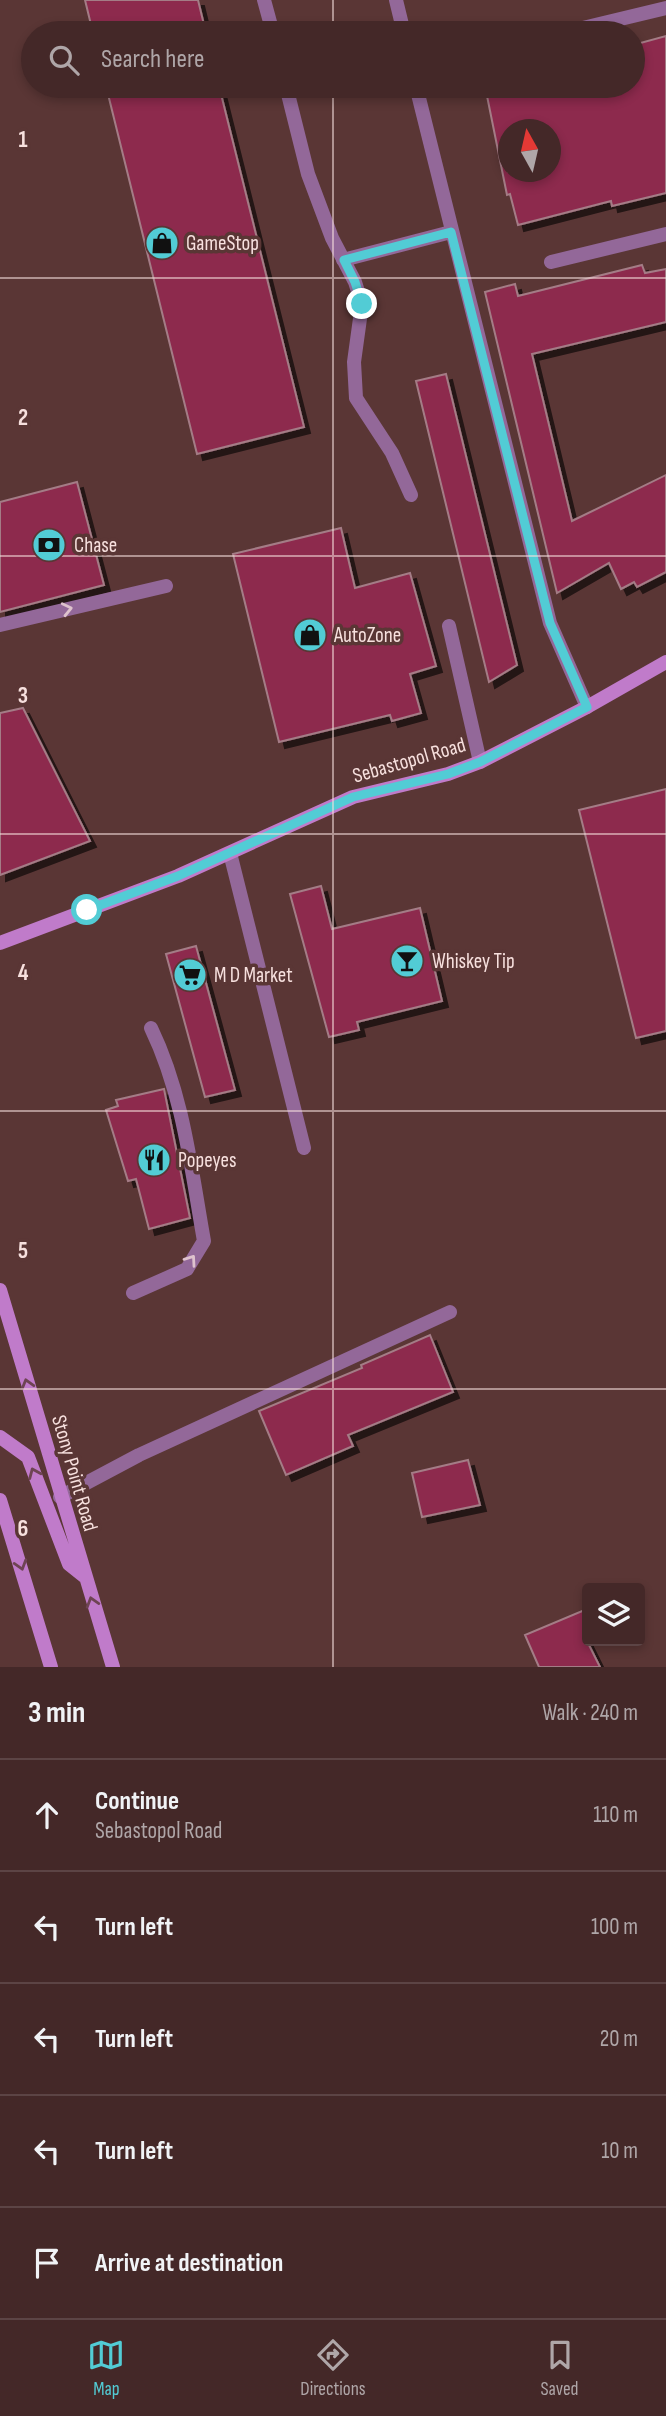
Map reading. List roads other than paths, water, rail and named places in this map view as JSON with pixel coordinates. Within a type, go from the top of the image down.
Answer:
[{"type":"main road","name":"Sebastopol Road","points":[[0,943],[178,876],[353,797],[448,774],[480,762],[587,707],[666,662]]},
{"type":"main road","name":"Stony Point Road","points":[[0,1290],[113,1667]]},
{"type":"main road","points":[[0,1437],[28,1457],[69,1564],[84,1576]]},
{"type":"main road","points":[[0,1500],[51,1667]]},
{"type":"lane","points":[[264,0],[270,21]]},
{"type":"lane","points":[[396,0],[401,21]]},
{"type":"lane","points":[[612,21],[666,8]]},
{"type":"lane","points":[[289,98],[308,174],[332,238],[355,282],[362,304],[354,362],[356,398],[392,453],[411,495]]},
{"type":"lane","points":[[419,98],[550,623],[587,707]]},
{"type":"lane","points":[[344,260],[451,232]]},
{"type":"lane","points":[[551,262],[666,234]]},
{"type":"lane","points":[[0,625],[166,586]]},
{"type":"lane","points":[[449,626],[480,762]]},
{"type":"lane","points":[[230,853],[304,1148]]},
{"type":"lane","points":[[133,1293],[187,1269],[204,1241],[177,1094],[167,1061],[151,1028]]},
{"type":"lane","points":[[60,1497],[139,1455],[450,1312]]},
{"type":"place","name":"GameStop","points":[[162,243]]},
{"type":"place","name":"Chase","points":[[49,545]]},
{"type":"place","name":"AutoZone","points":[[310,635]]},
{"type":"place","name":"Whiskey Tip","points":[[407,961]]},
{"type":"place","name":"M D Market","points":[[190,975]]},
{"type":"place","name":"Popeyes","points":[[154,1160]]}]
